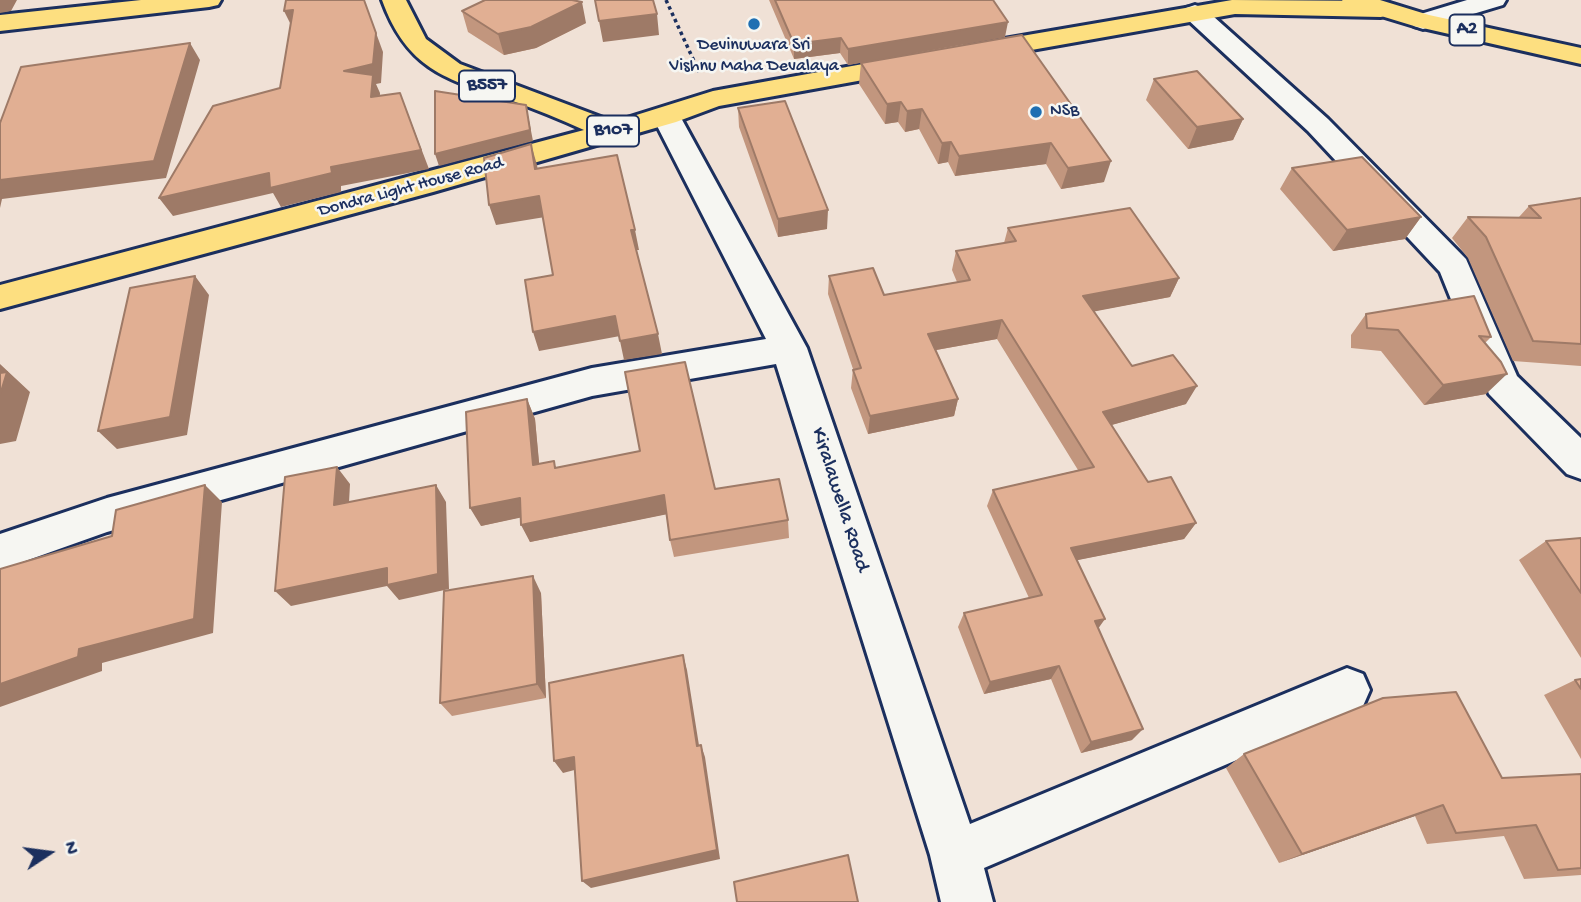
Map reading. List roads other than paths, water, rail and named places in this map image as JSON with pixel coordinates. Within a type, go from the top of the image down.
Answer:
[{"type":"main road","points":[[0,23],[209,0]]},
{"type":"main road","name":"B557","points":[[394,0],[406,30],[416,44],[450,72],[536,99],[612,131]]},
{"type":"main road","name":"A2","points":[[1354,0],[1423,21],[1581,56]]},
{"type":"main road","name":"Dondra Light House Road","points":[[0,297],[409,189],[667,116],[713,99],[1195,13],[1238,3],[1381,9]]},
{"type":"street","points":[[1423,21],[1493,0]]},
{"type":"street","points":[[1195,13],[1318,125],[1454,267],[1502,384],[1581,463]]},
{"type":"street","name":"Kiralawella Road","points":[[667,116],[789,348],[956,855],[967,902]]},
{"type":"street","points":[[0,552],[107,515],[592,382],[789,348]]},
{"type":"street","points":[[956,855],[1347,690]]},
{"type":"place","name":"Devinuwara Sri Vishnu Maha Devalaya","points":[[754,24]]},
{"type":"place","name":"NSB","points":[[1036,112]]}]
